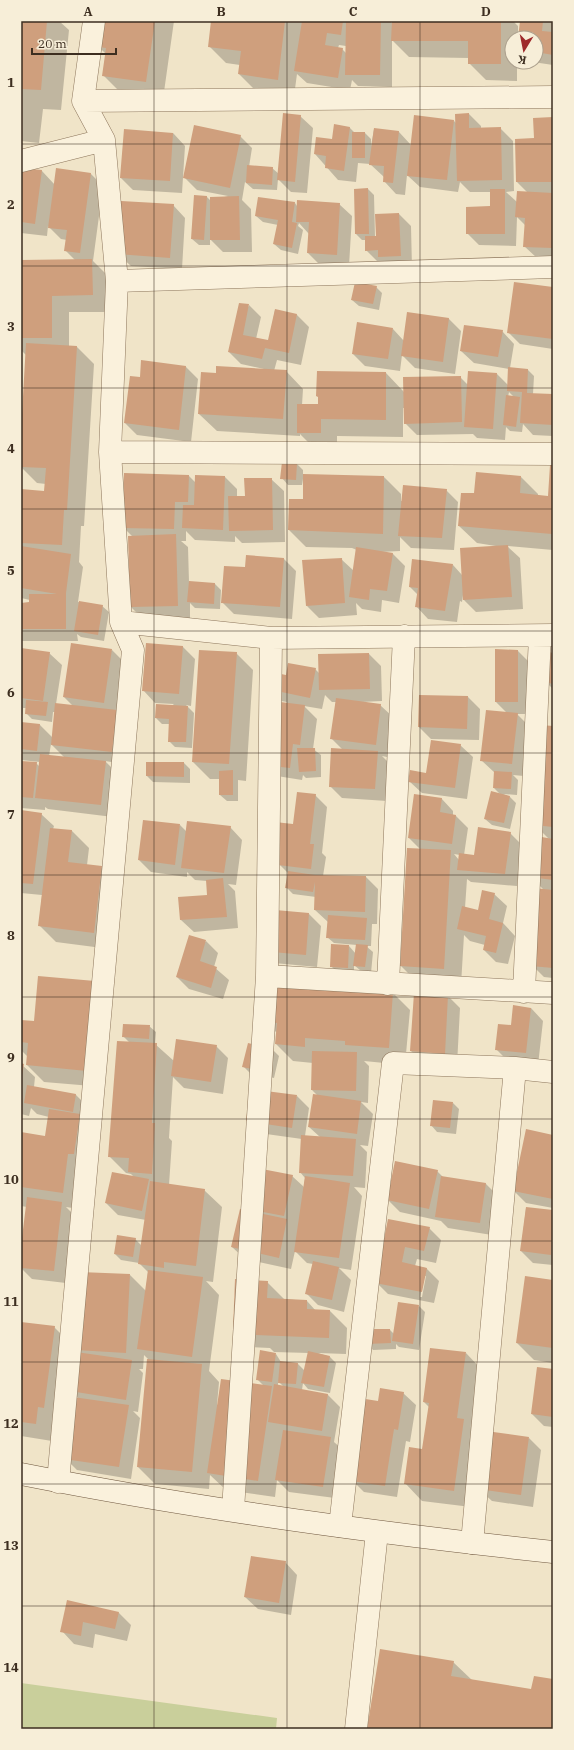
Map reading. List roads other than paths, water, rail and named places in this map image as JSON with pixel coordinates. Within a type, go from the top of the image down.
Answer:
[{"type":"street","points":[[58,1482],[133,650],[121,622],[110,452],[117,281],[104,140],[83,101],[94,21]]},
{"type":"street","points":[[83,101],[553,97]]},
{"type":"street","points":[[21,161],[104,140]]},
{"type":"street","points":[[117,281],[553,268]]},
{"type":"street","points":[[110,452],[553,454]]},
{"type":"street","points":[[121,622],[271,638],[547,636],[524,992]]},
{"type":"street","points":[[388,984],[404,636]]},
{"type":"street","points":[[233,1510],[267,976],[271,638]]},
{"type":"street","points":[[267,976],[553,993]]},
{"type":"street","points":[[340,1526],[393,1063],[515,1068],[553,1072]]},
{"type":"street","points":[[472,1543],[515,1068]]},
{"type":"street","points":[[21,1474],[58,1482],[377,1532],[553,1552]]},
{"type":"street","points":[[356,1729],[377,1532]]}]
